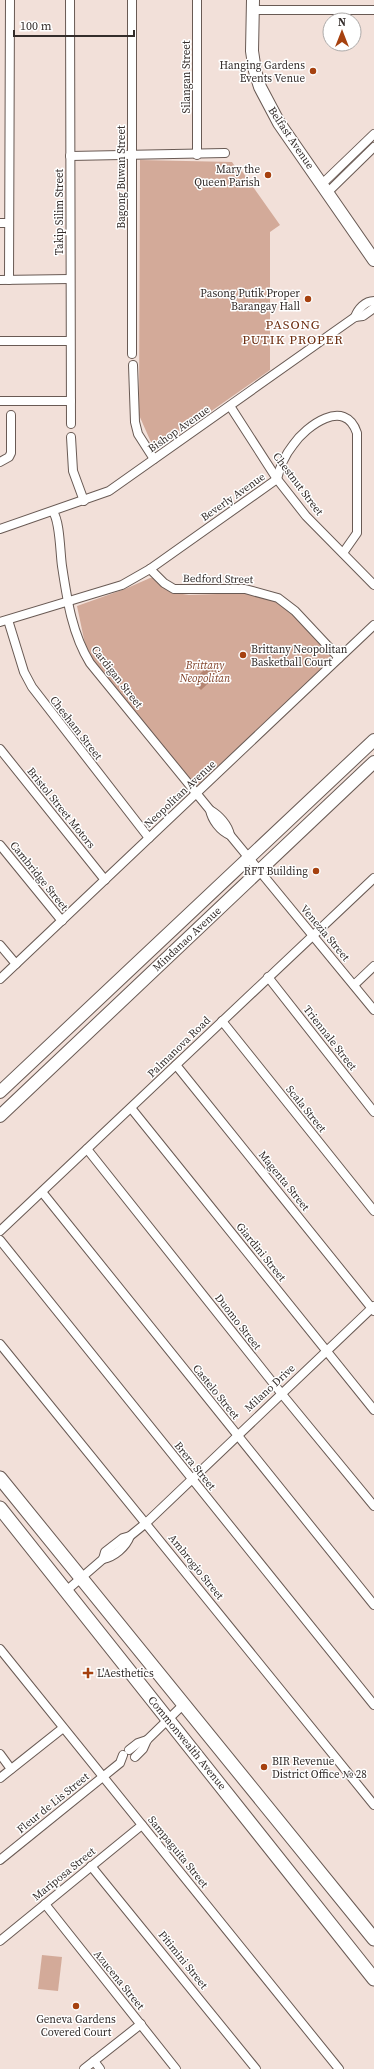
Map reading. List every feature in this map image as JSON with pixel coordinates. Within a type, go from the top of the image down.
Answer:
[{"type":"main road","name":"Belfast Avenue","points":[[253,5],[252,51],[254,71],[260,87],[279,124],[374,260]]},
{"type":"main road","name":"Mindanao Avenue","points":[[0,1092],[374,740]]},
{"type":"main road","name":"Mindanao Avenue","points":[[0,1116],[374,762]]},
{"type":"main road","name":"Commonwealth Avenue","points":[[0,1478],[374,1939]]},
{"type":"main road","name":"Commonwealth Avenue","points":[[0,1508],[374,1979]]},
{"type":"street","points":[[9,280],[10,0]]},
{"type":"street","name":"Takip Silim Street","points":[[70,0],[71,424]]},
{"type":"street","name":"Bagong Buwan Street","points":[[132,0],[132,354]]},
{"type":"street","name":"Silangan Street","points":[[197,0],[197,154]]},
{"type":"street","points":[[253,5],[374,10]]},
{"type":"street","points":[[325,188],[374,134]]},
{"type":"street","points":[[325,188],[374,148]]},
{"type":"street","points":[[70,156],[225,153]]},
{"type":"street","points":[[0,223],[9,222]]},
{"type":"street","points":[[0,280],[70,279]]},
{"type":"street","name":"Bishop Avenue","points":[[355,317],[358,310],[370,301],[374,301]]},
{"type":"street","name":"Bishop Avenue","points":[[0,529],[53,512],[109,491],[355,317],[362,316],[374,308]]},
{"type":"street","points":[[0,341],[70,341]]},
{"type":"street","points":[[133,365],[135,422],[138,434],[154,459]]},
{"type":"street","points":[[0,401],[71,400]]},
{"type":"street","name":"Chestnut Street","points":[[230,406],[277,479],[306,516],[374,585]]},
{"type":"street","points":[[0,462],[9,457],[11,453],[11,414]]},
{"type":"street","name":"Beverly Avenue","points":[[4,621],[122,585],[150,569],[277,479],[279,469],[293,444],[314,424],[335,415],[344,417],[354,424],[357,433],[357,533],[343,553]]},
{"type":"street","points":[[71,437],[73,471],[84,501]]},
{"type":"street","name":"Cardigan Street","points":[[53,512],[58,521],[58,542],[77,638],[90,663],[210,810],[212,817],[224,832],[230,835],[260,870]]},
{"type":"street","name":"Bedford Street","points":[[150,569],[164,583],[174,589],[245,589],[278,598],[295,611],[339,658]]},
{"type":"street","name":"Chesham Street","points":[[4,621],[24,672],[32,687],[149,838]]},
{"type":"street","name":"Neopolitan Avenue","points":[[0,979],[374,624]]},
{"type":"street","name":"Bristol Street Motors","points":[[0,749],[105,880]]},
{"type":"street","name":"Cambridge Street","points":[[0,845],[62,921]]},
{"type":"street","name":"Venezia Street","points":[[260,870],[374,1010]]},
{"type":"street","name":"Palmanova Road","points":[[0,1231],[374,878]]},
{"type":"street","points":[[0,945],[16,964]]},
{"type":"street","points":[[354,985],[374,966]]},
{"type":"street","name":"Triennale Street","points":[[268,977],[374,1112]]},
{"type":"street","name":"Scala Street","points":[[222,1021],[374,1211]]},
{"type":"street","name":"Magenta Street","points":[[176,1065],[373,1308]]},
{"type":"street","name":"Giardini Street","points":[[131,1108],[374,1410]]},
{"type":"street","name":"Duomo Street","points":[[87,1149],[281,1393],[374,1506]]},
{"type":"street","name":"Castelo Street","points":[[42,1192],[236,1436],[374,1605]]},
{"type":"street","name":"Brera Street","points":[[0,1240],[374,1705]]},
{"type":"street","name":"Milano Drive","points":[[66,1591],[103,1559],[110,1558],[128,1543],[130,1536],[146,1523],[191,1478],[373,1308]]},
{"type":"street","name":"Ambrogio Street","points":[[0,1344],[374,1805]]},
{"type":"street","name":"Sampaguita Street","points":[[0,1648],[339,2069]]},
{"type":"street","name":"Fleur de Lis Street","points":[[0,1860],[120,1763],[132,1759],[143,1750],[147,1740],[184,1704]]},
{"type":"street","points":[[0,1778],[63,1728]]},
{"type":"street","name":"Fleur de Lis Street","points":[[120,1763],[126,1752],[138,1743],[147,1740]]},
{"type":"street","points":[[0,1754],[11,1768]]},
{"type":"street","name":"Mariposa Street","points":[[0,1941],[142,1825]]},
{"type":"street","name":"Pitimini Street","points":[[92,1866],[256,2069]]},
{"type":"street","name":"Azucena Street","points":[[45,1904],[176,2069]]},
{"type":"street","points":[[84,2069],[141,2024]]},
{"type":"street","points":[[94,2061],[100,2069]]},
{"type":"green space","points":[[140,160],[232,162],[236,168],[239,167],[280,225],[270,232],[270,370],[157,449],[150,440],[139,415]]},
{"type":"green space","name":"Brittany Neopolitan","points":[[153,578],[170,592],[189,595],[245,593],[275,601],[293,615],[330,654],[330,661],[196,787],[92,658],[85,644],[77,606],[125,589]]},
{"type":"green space","points":[[42,1955],[62,1957],[58,1991],[38,1989]]},
{"type":"shaded area","points":[[212,663],[220,672],[201,690],[192,681]]},
{"type":"place","name":"Hanging Gardens Events Venue","points":[[313,71]]},
{"type":"place","name":"Mary the Queen Parish","points":[[268,175]]},
{"type":"place","name":"Pasong Putik Proper Barangay Hall","points":[[308,299]]},
{"type":"place","name":"Brittany Neopolitan Basketball Court","points":[[243,655]]},
{"type":"place","name":"RFT Building","points":[[316,871]]},
{"type":"place","name":"L'Aesthetics","points":[[88,1673]]},
{"type":"place","name":"BIR Revenue District Office № 28","points":[[264,1767]]},
{"type":"place","name":"Geneva Gardens Covered Court","points":[[76,2006]]},
{"type":"district","name":"PASONG PUTIK PROPER","points":[[293,332]]}]
